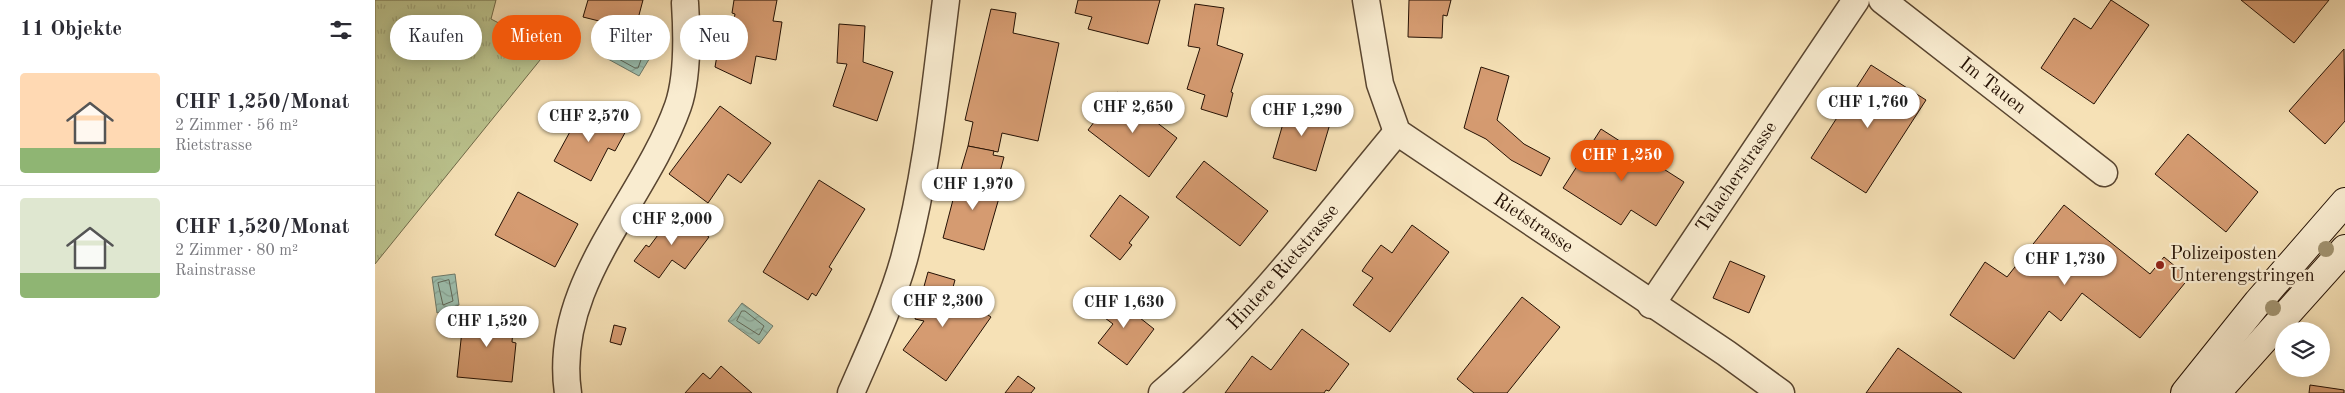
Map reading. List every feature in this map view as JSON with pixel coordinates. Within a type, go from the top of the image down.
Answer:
[{"type":"main road","points":[[2185,393],[2257,302],[2345,202]]},
{"type":"main road","points":[[2215,393],[2345,249]]},
{"type":"street","points":[[851,393],[891,299],[913,222],[925,161],[946,0]]},
{"type":"street","points":[[1365,0],[1380,84],[1397,132]]},
{"type":"street","name":"Talacherstrasse","points":[[1651,305],[1857,0]]},
{"type":"street","name":"Im Tauen","points":[[1882,0],[2103,173]]},
{"type":"street","points":[[568,393],[567,362],[570,330],[587,278],[663,140],[678,104],[687,40],[685,4]]},
{"type":"street","name":"Rietstrasse","points":[[1397,132],[1651,305],[1750,384],[1781,393]]},
{"type":"street","name":"Hintere Rietstrasse","points":[[1162,393],[1199,361],[1247,311],[1397,132]]},
{"type":"green space","points":[[375,0],[496,0],[491,19],[492,60],[540,60],[375,264]]},
{"type":"water","points":[[610,60],[649,60],[639,76]]},
{"type":"water","points":[[455,274],[459,305],[437,313],[432,277]]},
{"type":"water","points":[[742,303],[773,326],[759,344],[728,321]]},
{"type":"building","points":[[588,0],[643,0],[639,15],[591,15],[591,19],[583,17]]},
{"type":"building","points":[[734,0],[777,0],[773,21],[782,22],[776,60],[756,56],[751,84],[715,67],[716,60],[748,60],[748,15],[735,15],[732,13]]},
{"type":"building","points":[[1078,0],[1160,0],[1148,44],[1088,29],[1092,17],[1075,13]]},
{"type":"building","points":[[1409,0],[1451,0],[1447,16],[1443,15],[1442,38],[1408,37]]},
{"type":"building","points":[[2111,0],[2149,25],[2094,104],[2041,68],[2074,18],[2091,29]]},
{"type":"building","points":[[2241,0],[2329,0],[2294,43]]},
{"type":"building","points":[[1195,4],[1224,8],[1217,45],[1243,54],[1231,92],[1233,93],[1227,117],[1201,109],[1205,95],[1187,89],[1200,48],[1188,46]]},
{"type":"building","points":[[991,9],[1016,13],[1013,33],[1059,43],[1038,141],[1002,133],[998,152],[968,146],[973,122],[965,120]]},
{"type":"building","points":[[839,24],[865,26],[863,62],[893,72],[877,121],[833,106],[847,64],[837,63]]},
{"type":"building","points":[[2344,49],[2345,121],[2325,144],[2289,111]]},
{"type":"building","points":[[1871,65],[1926,100],[1866,193],[1811,158]]},
{"type":"building","points":[[1481,67],[1509,76],[1497,120],[1524,144],[1550,158],[1541,176],[1511,160],[1486,139],[1464,128]]},
{"type":"building","points":[[1117,92],[1177,138],[1149,177],[1088,130]]},
{"type":"building","points":[[1289,103],[1332,117],[1316,171],[1273,158]]},
{"type":"building","points":[[584,106],[627,129],[615,151],[608,148],[591,181],[554,161]]},
{"type":"building","points":[[720,106],[771,143],[741,183],[728,174],[708,203],[669,174]]},
{"type":"building","points":[[1601,129],[1684,182],[1656,226],[1631,210],[1621,225],[1563,188]]},
{"type":"building","points":[[2188,134],[2258,192],[2226,232],[2155,174]]},
{"type":"building","points":[[968,146],[994,151],[993,155],[1004,157],[997,183],[960,173]]},
{"type":"building","points":[[1204,161],[1268,211],[1240,246],[1176,197]]},
{"type":"building","points":[[960,173],[1003,184],[984,250],[943,238]]},
{"type":"building","points":[[819,180],[865,209],[829,267],[832,269],[816,296],[812,293],[808,300],[763,272]]},
{"type":"building","points":[[518,192],[578,224],[555,267],[495,235]]},
{"type":"building","points":[[1120,195],[1149,217],[1129,243],[1132,245],[1120,260],[1090,236]]},
{"type":"building","points":[[2064,205],[2150,274],[2164,257],[2189,278],[2140,338],[2082,293],[2061,321],[2049,311],[2014,359],[1950,315],[1985,262],[2007,277]]},
{"type":"building","points":[[675,212],[709,237],[685,269],[672,260],[659,278],[634,261],[646,245],[649,247]]},
{"type":"building","points":[[1412,225],[1449,252],[1390,332],[1353,305],[1373,278],[1362,271],[1366,265],[1381,245],[1392,253]]},
{"type":"building","points":[[1730,261],[1765,276],[1749,313],[1713,298]]},
{"type":"building","points":[[928,272],[955,280],[950,298],[975,316],[979,309],[991,317],[946,381],[903,350],[924,321],[915,319]]},
{"type":"building","points":[[1108,297],[1120,306],[1127,297],[1140,307],[1135,314],[1154,329],[1127,365],[1098,343],[1113,324],[1097,312]]},
{"type":"building","points":[[1522,297],[1560,327],[1507,393],[1474,393],[1457,379]]},
{"type":"building","points":[[464,312],[514,317],[512,342],[516,343],[512,382],[457,377]]},
{"type":"building","points":[[614,325],[626,328],[621,345],[610,342]]},
{"type":"building","points":[[1302,329],[1349,364],[1329,391],[1326,390],[1324,393],[1225,393],[1252,356],[1271,370]]},
{"type":"building","points":[[1898,348],[1962,393],[1866,393]]},
{"type":"building","points":[[721,366],[752,393],[685,393],[703,373],[710,379]]},
{"type":"building","points":[[1018,376],[1035,388],[1031,393],[1005,393]]},
{"type":"building","points":[[2310,385],[2344,390],[2344,393],[2309,393]]},
{"type":"place","name":"Polizeiposten Unterengstringen","points":[[2160,265]]}]
